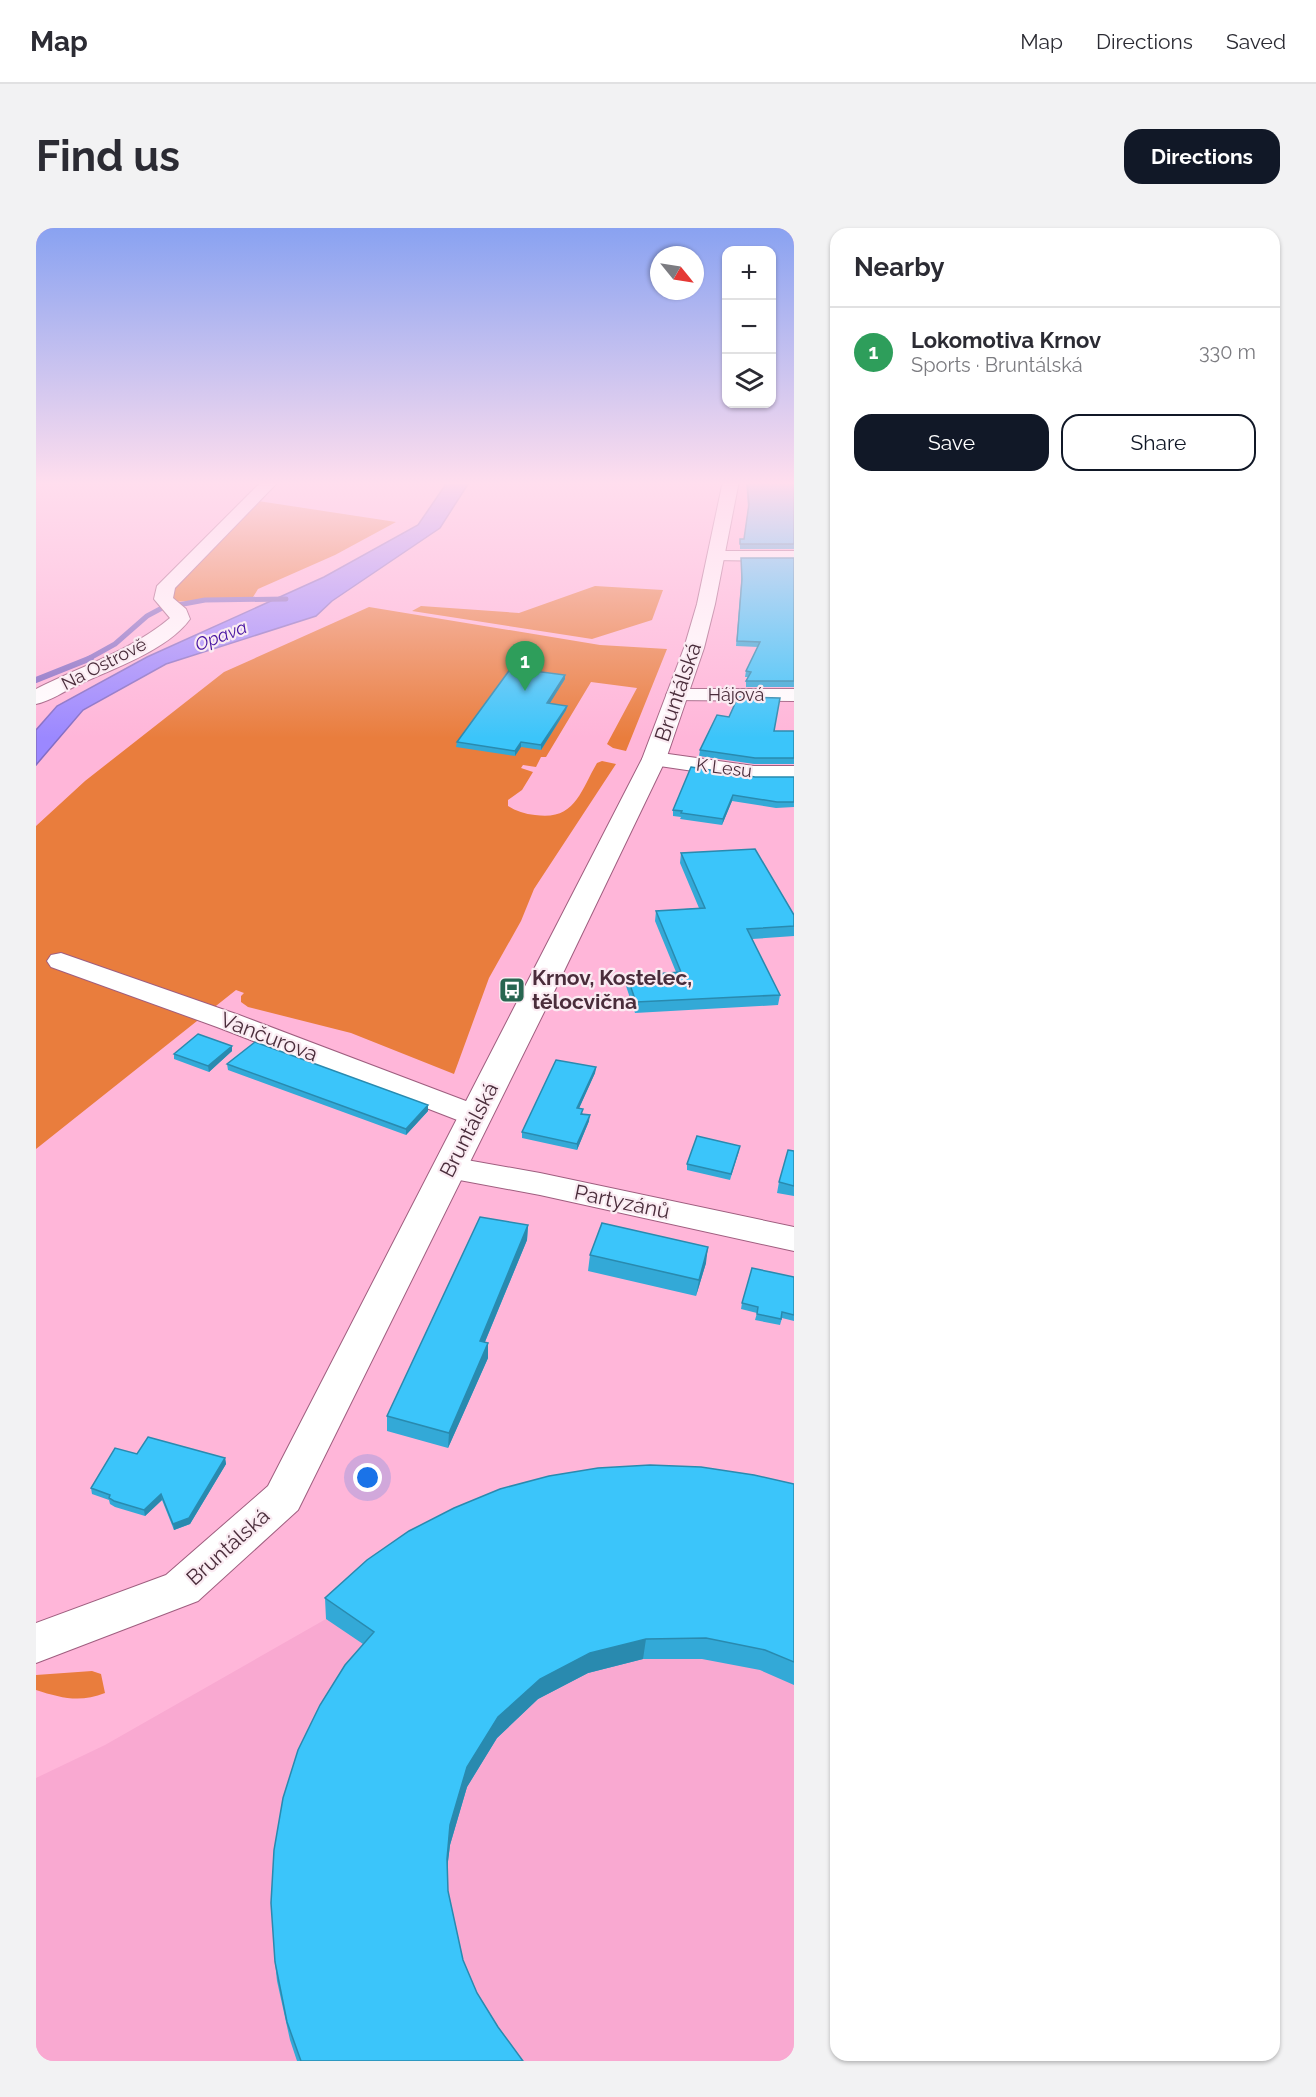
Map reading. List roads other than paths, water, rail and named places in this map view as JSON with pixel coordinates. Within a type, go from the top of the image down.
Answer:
[{"type":"main road","name":"Na Ostrově","points":[[36,698],[145,644],[172,613],[163,598],[166,586],[185,567]]},
{"type":"main road","name":"Bruntálská","points":[[36,1643],[182,1588],[283,1498],[654,759],[694,648],[714,567]]},
{"type":"main road","name":"Hájová","points":[[677,695],[794,695]]},
{"type":"main road","name":"K Lesu","points":[[654,759],[754,773],[794,773]]},
{"type":"main road","name":"Vančurova","points":[[61,961],[228,1021],[476,1116]]},
{"type":"main road","name":"Partyzánů","points":[[450,1168],[540,1184],[794,1239]]},
{"type":"water","name":"Opava","points":[[343,567],[383,567],[332,601],[316,616],[166,664],[83,710],[36,765],[36,730],[57,706],[147,657]]},
{"type":"waterway","points":[[88,659],[115,644],[147,616],[162,608],[205,600],[286,599]]},
{"type":"waterway","points":[[36,680],[91,658]]},
{"type":"place","name":"Lokomotiva Krnov","points":[[525,691]]},
{"type":"place","name":"Krnov, Kostelec, tělocvična","points":[[512,990]]}]
